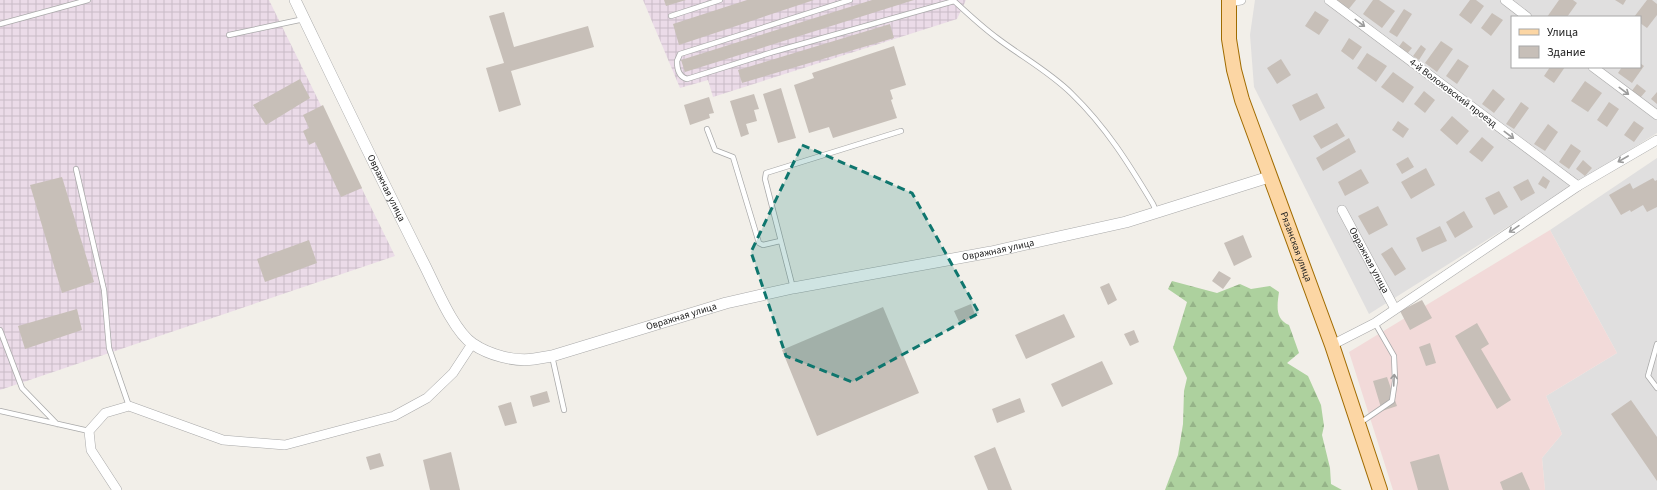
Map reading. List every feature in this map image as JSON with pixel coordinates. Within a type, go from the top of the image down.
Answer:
[{"type":"main road","name":"Рязанская улица","points":[[1233,1],[1229,39],[1234,70],[1242,100],[1332,345],[1380,490]]},
{"type":"street","name":"Овражная улица","points":[[295,0],[403,224],[448,312],[459,329],[472,344],[494,354],[521,359],[552,356],[726,304],[793,288],[992,252],[1126,222],[1269,176]]},
{"type":"street","name":"4-й Волоховский проезд","points":[[1329,0],[1578,186]]},
{"type":"street","points":[[1505,0],[1527,16]]},
{"type":"street","points":[[1594,68],[1657,115]]},
{"type":"street","points":[[1332,345],[1375,323],[1578,186],[1657,140]]},
{"type":"street","name":"Овражная улица","points":[[1342,210],[1395,309]]},
{"type":"street","points":[[117,490],[91,450],[89,431],[105,413],[129,406],[223,440],[285,445],[394,416],[427,398],[453,373],[472,344]]},
{"type":"lane","points":[[0,24],[88,0]]},
{"type":"lane","points":[[671,16],[720,0]]},
{"type":"lane","points":[[850,0],[680,54],[676,61],[679,74],[685,78],[691,78],[773,52],[954,1],[996,38],[1072,94],[1105,130],[1126,159],[1153,204],[1156,213]]},
{"type":"lane","points":[[229,35],[304,19]]},
{"type":"lane","points":[[707,129],[715,150],[734,157],[759,243],[763,245],[780,241]]},
{"type":"lane","points":[[793,288],[764,179],[766,173],[901,131]]},
{"type":"lane","points":[[76,169],[104,290],[109,348],[129,406]]},
{"type":"lane","points":[[1358,424],[1392,401],[1395,381],[1394,356],[1375,323]]},
{"type":"lane","points":[[0,330],[22,388],[56,424]]},
{"type":"lane","points":[[1657,344],[1648,376],[1657,388]]},
{"type":"lane","points":[[552,356],[564,410]]},
{"type":"lane","points":[[0,411],[89,431]]},
{"type":"highlighted area","points":[[802,145],[912,193],[979,313],[852,382],[786,356],[751,252]]},
{"type":"shaded area","points":[[0,0],[269,0],[395,256],[0,390]]},
{"type":"shaded area","points":[[643,0],[966,0],[957,19],[713,97],[708,80],[680,88]]},
{"type":"shaded area","points":[[1255,0],[1657,0],[1657,133],[1369,314],[1254,87],[1250,35]]},
{"type":"shaded area","points":[[1657,158],[1657,490],[1545,490],[1542,458],[1562,434],[1546,396],[1617,353],[1550,230]]},
{"type":"shaded area","points":[[1550,230],[1617,353],[1546,396],[1562,434],[1542,458],[1545,490],[1393,490],[1349,352]]},
{"type":"green space","points":[[1172,281],[1217,293],[1240,284],[1251,289],[1270,286],[1279,292],[1279,316],[1289,325],[1299,353],[1287,363],[1308,376],[1321,405],[1324,426],[1322,435],[1330,468],[1331,484],[1342,490],[1165,490],[1178,455],[1183,424],[1184,391],[1187,378],[1173,348],[1187,302],[1168,289]]},
{"type":"building","points":[[664,0],[686,0],[666,6]]},
{"type":"building","points":[[747,0],[814,0],[679,45],[673,24]]},
{"type":"building","points":[[872,0],[914,0],[685,72],[681,60]]},
{"type":"building","points":[[1334,0],[1356,0],[1348,10]]},
{"type":"building","points":[[1373,0],[1379,0],[1395,11],[1382,28],[1363,14]]},
{"type":"building","points":[[1470,0],[1476,0],[1484,6],[1471,24],[1459,15]]},
{"type":"building","points":[[1559,0],[1573,0],[1577,3],[1568,16],[1548,16]]},
{"type":"building","points":[[1615,0],[1626,0],[1623,5]]},
{"type":"building","points":[[1647,0],[1652,0],[1657,4],[1657,15],[1647,28],[1641,24],[1641,16],[1635,16]]},
{"type":"building","points":[[1404,9],[1412,14],[1397,37],[1389,32]]},
{"type":"building","points":[[1315,11],[1329,20],[1319,35],[1305,26]]},
{"type":"building","points":[[504,12],[514,47],[588,26],[594,47],[511,71],[521,105],[499,112],[486,68],[504,63],[489,16]]},
{"type":"building","points":[[1492,13],[1503,20],[1491,36],[1481,28]]},
{"type":"building","points":[[890,24],[894,38],[742,83],[738,70]]},
{"type":"building","points":[[1349,38],[1362,47],[1353,60],[1341,51]]},
{"type":"building","points":[[1403,41],[1412,48],[1406,55],[1398,48]]},
{"type":"building","points":[[1441,41],[1453,49],[1437,72],[1425,63]]},
{"type":"building","points":[[1421,45],[1426,49],[1419,60],[1413,56]]},
{"type":"building","points":[[894,46],[906,85],[890,90],[893,99],[891,100],[897,118],[833,138],[829,127],[809,133],[794,85],[814,78],[812,73]]},
{"type":"building","points":[[1367,53],[1387,66],[1376,82],[1357,68]]},
{"type":"building","points":[[1281,59],[1291,75],[1277,84],[1267,68]]},
{"type":"building","points":[[1458,59],[1469,66],[1457,84],[1446,76]]},
{"type":"building","points":[[1641,64],[1644,66],[1632,83],[1618,73],[1621,68],[1641,68]]},
{"type":"building","points":[[1549,68],[1564,68],[1554,83],[1544,76]]},
{"type":"building","points":[[1393,72],[1414,87],[1403,103],[1381,87]]},
{"type":"building","points":[[300,79],[310,98],[266,125],[253,105]]},
{"type":"building","points":[[1585,81],[1602,93],[1588,112],[1571,101]]},
{"type":"building","points":[[1637,84],[1646,91],[1640,98],[1631,92]]},
{"type":"building","points":[[781,88],[796,138],[778,143],[763,94]]},
{"type":"building","points":[[1493,89],[1505,99],[1494,113],[1482,104]]},
{"type":"building","points":[[1424,91],[1435,100],[1425,113],[1414,104]]},
{"type":"building","points":[[1657,92],[1657,104],[1651,99]]},
{"type":"building","points":[[1317,93],[1325,108],[1300,121],[1292,105]]},
{"type":"building","points":[[754,94],[759,109],[754,110],[757,121],[746,124],[749,134],[741,137],[730,101]]},
{"type":"building","points":[[709,97],[714,113],[709,114],[710,118],[690,125],[684,105]]},
{"type":"building","points":[[1521,102],[1529,108],[1514,129],[1506,124]]},
{"type":"building","points":[[1609,102],[1619,109],[1607,127],[1597,120]]},
{"type":"building","points":[[323,105],[362,188],[341,197],[315,142],[309,145],[303,131],[309,128],[303,115]]},
{"type":"building","points":[[1452,116],[1469,131],[1457,145],[1440,130]]},
{"type":"building","points":[[1398,121],[1409,129],[1403,138],[1392,130]]},
{"type":"building","points":[[1634,121],[1644,128],[1634,142],[1624,135]]},
{"type":"building","points":[[1337,123],[1345,136],[1321,149],[1313,136]]},
{"type":"building","points":[[1548,124],[1558,132],[1545,151],[1534,144]]},
{"type":"building","points":[[1482,137],[1494,147],[1482,162],[1469,152]]},
{"type":"building","points":[[1349,138],[1356,152],[1323,171],[1316,158]]},
{"type":"building","points":[[1571,144],[1581,151],[1569,169],[1559,162]]},
{"type":"building","points":[[1408,157],[1414,167],[1402,174],[1396,164]]},
{"type":"building","points":[[1583,160],[1592,168],[1585,176],[1576,169]]},
{"type":"building","points":[[1426,168],[1435,185],[1411,199],[1401,182]]},
{"type":"building","points":[[1361,169],[1369,183],[1345,196],[1338,182]]},
{"type":"building","points":[[1543,176],[1550,181],[1546,189],[1538,184]]},
{"type":"building","points":[[62,177],[94,282],[62,293],[30,185]]},
{"type":"building","points":[[1653,178],[1655,181],[1657,180],[1657,207],[1647,212],[1643,205],[1631,212],[1630,210],[1621,215],[1609,195],[1630,183],[1633,189]]},
{"type":"building","points":[[1528,179],[1535,193],[1521,201],[1513,187]]},
{"type":"building","points":[[1499,191],[1508,207],[1494,215],[1485,198]]},
{"type":"building","points":[[1378,206],[1388,225],[1369,235],[1358,216]]},
{"type":"building","points":[[1464,211],[1473,227],[1455,238],[1446,222]]},
{"type":"building","points":[[1440,226],[1447,241],[1422,252],[1416,238]]},
{"type":"building","points":[[1243,235],[1252,257],[1234,266],[1224,243]]},
{"type":"building","points":[[309,240],[317,263],[265,282],[257,259]]},
{"type":"building","points":[[1392,247],[1406,269],[1395,276],[1381,254]]},
{"type":"building","points":[[1219,271],[1231,278],[1223,289],[1212,281]]},
{"type":"building","points":[[1109,283],[1117,300],[1108,305],[1100,287]]},
{"type":"building","points":[[1422,300],[1432,318],[1410,330],[1400,311]]},
{"type":"building","points":[[971,304],[976,317],[960,324],[954,311]]},
{"type":"building","points":[[883,307],[919,393],[817,436],[782,350]]},
{"type":"building","points":[[77,309],[82,330],[25,349],[18,326]]},
{"type":"building","points":[[1064,314],[1075,337],[1026,359],[1015,335]]},
{"type":"building","points":[[1477,323],[1489,344],[1481,349],[1511,400],[1497,409],[1455,336]]},
{"type":"building","points":[[1134,330],[1139,342],[1130,346],[1124,334]]},
{"type":"building","points":[[1430,343],[1436,363],[1426,366],[1419,347]]},
{"type":"building","points":[[1102,361],[1113,384],[1062,407],[1051,384]]},
{"type":"building","points":[[1387,377],[1397,406],[1382,411],[1373,381]]},
{"type":"building","points":[[547,391],[550,402],[533,407],[530,396]]},
{"type":"building","points":[[1020,398],[1025,412],[997,423],[992,409]]},
{"type":"building","points":[[1631,400],[1657,437],[1657,481],[1611,414]]},
{"type":"building","points":[[511,402],[517,423],[505,426],[498,406]]},
{"type":"building","points":[[995,447],[1012,490],[988,490],[974,456]]},
{"type":"building","points":[[451,452],[460,490],[430,490],[423,460]]},
{"type":"building","points":[[380,453],[384,466],[370,470],[366,457]]},
{"type":"building","points":[[1439,454],[1449,490],[1418,490],[1410,462]]},
{"type":"building","points":[[1522,472],[1530,490],[1503,490],[1500,482]]}]
